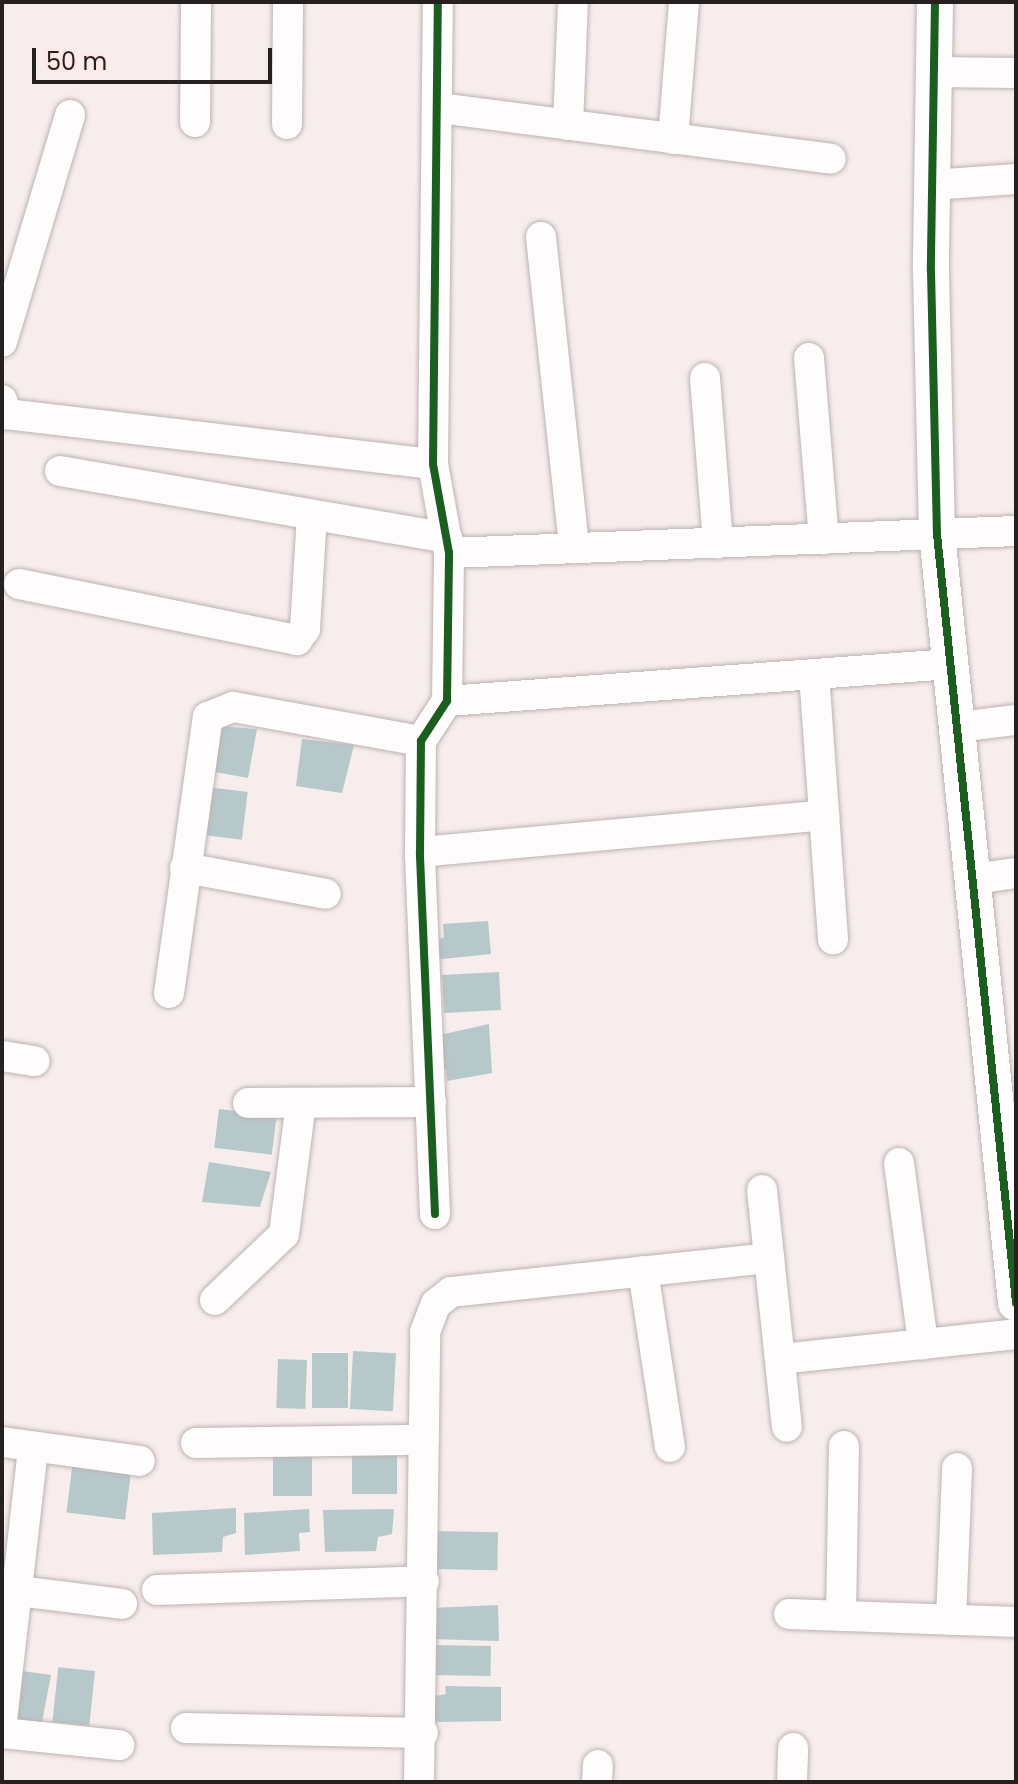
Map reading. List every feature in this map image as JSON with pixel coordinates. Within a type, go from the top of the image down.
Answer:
[{"type":"street","points":[[195,122],[196,2]]},
{"type":"street","points":[[287,124],[288,2]]},
{"type":"street","points":[[435,1214],[420,852],[421,741],[447,701],[448,546],[433,464],[440,108],[438,2]]},
{"type":"street","points":[[568,125],[573,2]]},
{"type":"street","points":[[673,139],[684,2]]},
{"type":"street","points":[[935,2],[932,185],[937,534],[975,879],[1016,1303]]},
{"type":"street","points":[[934,72],[1016,73]]},
{"type":"street","points":[[440,108],[831,159]]},
{"type":"street","points":[[2,342],[70,115]]},
{"type":"street","points":[[932,185],[1016,179]]},
{"type":"street","points":[[541,237],[574,548]]},
{"type":"street","points":[[809,358],[824,539]]},
{"type":"street","points":[[705,378],[718,543]]},
{"type":"street","points":[[3,414],[433,464]]},
{"type":"street","points":[[60,471],[312,515],[448,546],[574,548],[1016,531]]},
{"type":"street","points":[[19,584],[297,640],[305,629],[312,515]]},
{"type":"street","points":[[447,701],[951,664]]},
{"type":"street","points":[[814,674],[833,939]]},
{"type":"street","points":[[169,993],[202,732],[217,708],[421,741]]},
{"type":"street","points":[[958,727],[1016,720]]},
{"type":"street","points":[[420,852],[824,815]]},
{"type":"street","points":[[185,868],[326,894]]},
{"type":"street","points":[[975,879],[1016,873]]},
{"type":"street","points":[[2,1056],[35,1061]]},
{"type":"street","points":[[248,1103],[431,1102]]},
{"type":"street","points":[[215,1300],[284,1234],[301,1103]]},
{"type":"street","points":[[899,1163],[923,1344]]},
{"type":"street","points":[[762,1190],[787,1427]]},
{"type":"street","points":[[419,1782],[423,1733],[425,1332],[436,1304],[451,1292],[769,1258]]},
{"type":"street","points":[[643,1271],[670,1447]]},
{"type":"street","points":[[780,1359],[1016,1334]]},
{"type":"street","points":[[196,1443],[424,1440]]},
{"type":"street","points":[[2,1442],[140,1461]]},
{"type":"street","points":[[841,1616],[844,1446]]},
{"type":"street","points":[[2,1721],[9,1590],[33,1447]]},
{"type":"street","points":[[951,1620],[957,1468]]},
{"type":"street","points":[[157,1590],[424,1581]]},
{"type":"street","points":[[9,1590],[122,1604]]},
{"type":"street","points":[[789,1614],[1016,1622]]},
{"type":"street","points":[[186,1728],[423,1733]]},
{"type":"street","points":[[2,1733],[119,1745]]},
{"type":"street","points":[[792,1782],[793,1748]]},
{"type":"building","points":[[218,726],[257,729],[248,778],[204,770]]},
{"type":"building","points":[[302,739],[354,745],[342,793],[296,786]]},
{"type":"building","points":[[207,787],[248,792],[242,840],[201,835]]},
{"type":"building","points":[[488,921],[491,954],[432,960],[430,940],[444,938],[443,924]]},
{"type":"building","points":[[499,972],[501,1010],[444,1013],[442,975]]},
{"type":"building","points":[[489,1024],[492,1073],[447,1081],[446,1069],[436,1070],[435,1036]]},
{"type":"building","points":[[219,1109],[277,1116],[272,1155],[214,1148]]},
{"type":"building","points":[[209,1162],[271,1172],[260,1207],[202,1202]]},
{"type":"building","points":[[353,1351],[396,1353],[393,1411],[350,1409]]},
{"type":"building","points":[[312,1353],[348,1353],[348,1408],[312,1408]]},
{"type":"building","points":[[278,1359],[307,1360],[305,1409],[276,1408]]},
{"type":"building","points":[[273,1446],[312,1446],[312,1496],[273,1496]]},
{"type":"building","points":[[352,1446],[397,1446],[397,1494],[352,1494]]},
{"type":"building","points":[[73,1460],[132,1467],[125,1520],[67,1513]]},
{"type":"building","points":[[236,1508],[236,1533],[223,1537],[222,1552],[153,1555],[152,1513]]},
{"type":"building","points":[[309,1509],[310,1532],[299,1533],[300,1551],[245,1555],[244,1513]]},
{"type":"building","points":[[394,1509],[392,1534],[378,1537],[376,1551],[325,1552],[323,1510]]},
{"type":"building","points":[[433,1531],[498,1532],[497,1570],[432,1569]]},
{"type":"building","points":[[498,1605],[499,1641],[430,1639],[431,1608]]},
{"type":"building","points":[[431,1645],[491,1646],[490,1676],[430,1675]]},
{"type":"building","points":[[58,1667],[95,1671],[89,1726],[52,1722]]},
{"type":"building","points":[[15,1670],[51,1675],[42,1722],[8,1722]]},
{"type":"building","points":[[445,1686],[501,1687],[501,1721],[435,1722],[435,1696],[446,1694]]},
{"type":"cycle path","points":[[435,1214],[420,852],[421,741],[447,701],[449,553],[433,464],[438,2]]},
{"type":"cycle path","points":[[935,2],[931,271],[937,534],[1016,1303]]}]
